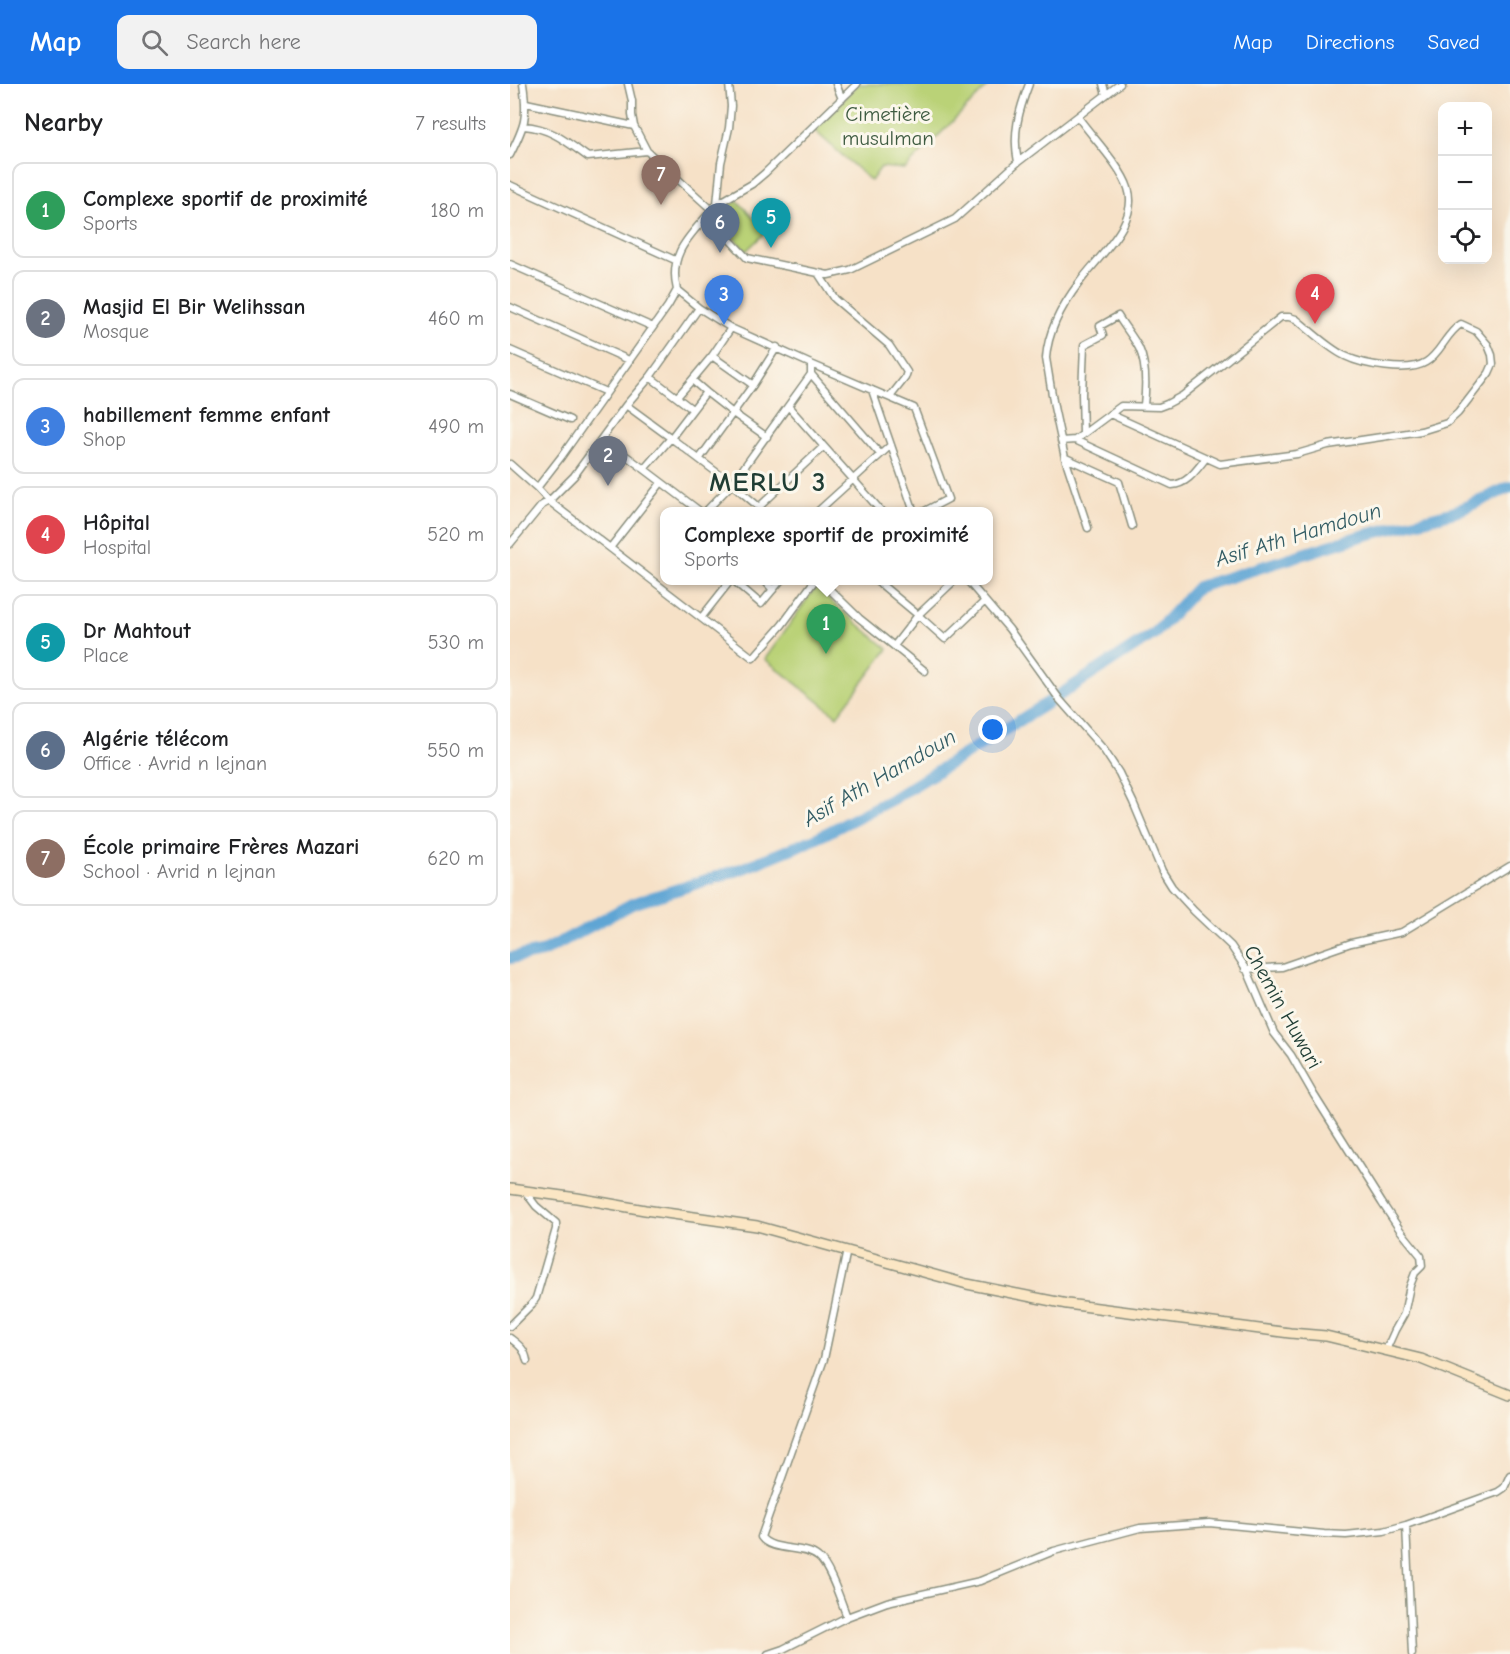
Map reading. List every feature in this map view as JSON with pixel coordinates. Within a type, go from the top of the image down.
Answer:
[{"type":"street","points":[[510,155],[524,126],[526,103],[523,84]]},
{"type":"street","points":[[628,84],[634,126],[647,152],[712,210],[715,224],[747,258],[828,275],[850,270],[955,219],[1018,162],[1120,84]]},
{"type":"street","points":[[717,204],[721,162],[729,128],[731,106],[729,84]]},
{"type":"street","points":[[836,84],[842,99]]},
{"type":"street","points":[[857,84],[765,173],[752,184],[717,204],[680,249],[675,260],[675,284],[677,290],[699,308],[731,328],[914,408],[948,499],[932,507]]},
{"type":"street","points":[[1018,162],[1015,145],[1016,130],[1018,116],[1029,84]]},
{"type":"street","points":[[1102,84],[1106,96]]},
{"type":"street","points":[[526,103],[634,126]]},
{"type":"street","points":[[1078,117],[1123,177],[1129,189],[1131,202],[1129,214],[1120,231],[1077,285],[1063,308],[1049,339],[1046,358],[1065,458],[1088,528]]},
{"type":"street","points":[[524,126],[555,134],[588,157],[647,152]]},
{"type":"street","points":[[510,185],[675,260]]},
{"type":"street","points":[[510,264],[652,327]]},
{"type":"street","points":[[819,273],[835,298],[889,345],[907,372],[890,397]]},
{"type":"street","points":[[537,488],[677,290]]},
{"type":"street","points":[[510,307],[629,360]]},
{"type":"street","points":[[510,544],[542,506],[574,476],[626,405],[650,377],[699,308]]},
{"type":"street","points":[[1083,434],[1084,345],[1103,335],[1100,326],[1118,316],[1139,349],[1145,373],[1144,405]]},
{"type":"street","points":[[1075,440],[1120,406],[1159,406],[1182,396],[1281,317],[1296,319],[1345,356],[1364,362],[1406,368],[1419,366],[1429,360],[1450,333],[1461,324],[1476,331],[1488,345],[1492,355],[1493,364],[1489,373],[1458,413],[1447,423],[1421,431],[1328,445],[1297,454],[1220,464],[1110,414]]},
{"type":"street","points":[[677,397],[712,356],[731,328]]},
{"type":"street","points":[[700,458],[753,385],[777,347]]},
{"type":"street","points":[[510,350],[606,392]]},
{"type":"street","points":[[712,356],[753,385]]},
{"type":"street","points":[[708,507],[732,484],[767,437],[811,374],[811,364]]},
{"type":"street","points":[[811,374],[880,454]]},
{"type":"street","points":[[650,377],[692,409]]},
{"type":"street","points":[[692,380],[767,437]]},
{"type":"street","points":[[872,390],[912,507]]},
{"type":"street","points":[[644,469],[706,392]]},
{"type":"street","points":[[510,394],[570,420]]},
{"type":"street","points":[[626,405],[700,458],[758,507]]},
{"type":"street","points":[[788,406],[878,507]]},
{"type":"street","points":[[602,438],[696,507]]},
{"type":"street","points":[[1061,441],[1075,440],[1172,485],[1179,485],[1192,475],[1206,458]]},
{"type":"street","points":[[824,506],[891,445]]},
{"type":"street","points":[[762,507],[823,447]]},
{"type":"street","points":[[1065,458],[1119,482],[1132,526]]},
{"type":"street","points":[[510,464],[549,501],[753,657],[782,625],[811,585]]},
{"type":"street","points":[[610,548],[661,483]]},
{"type":"street","points":[[701,618],[728,585]]},
{"type":"street","points":[[738,585],[761,604],[777,585]]},
{"type":"street","points":[[768,585],[773,590]]},
{"type":"street","points":[[825,585],[859,618],[925,670]]},
{"type":"street","points":[[894,646],[918,615],[950,585]]},
{"type":"street","name":"Chemin Huwari","points":[[972,585],[1022,646],[1060,700],[1104,750],[1119,773],[1162,871],[1172,887],[1230,946],[1245,969],[1274,1033],[1291,1055],[1388,1212],[1421,1256],[1422,1266],[1414,1273],[1404,1314],[1386,1350]]},
{"type":"street","points":[[883,586],[945,639],[985,601]]},
{"type":"street","points":[[1245,969],[1282,968],[1351,943],[1402,932],[1510,866]]},
{"type":"street","points":[[510,1190],[523,1190],[757,1226],[967,1284],[1067,1304],[1326,1336],[1421,1359],[1510,1395]]},
{"type":"street","points":[[510,1326],[536,1298],[556,1229],[556,1223],[536,1206],[523,1190]]},
{"type":"street","points":[[847,1250],[824,1359],[761,1537],[768,1544],[807,1551],[817,1556],[824,1563],[847,1617]]},
{"type":"street","points":[[510,1338],[522,1347],[527,1361]]},
{"type":"street","points":[[768,1654],[783,1649],[847,1617],[887,1602],[980,1581],[1054,1551],[1140,1528],[1209,1523],[1346,1534],[1384,1531],[1406,1526],[1498,1492],[1504,1488],[1510,1475]]},
{"type":"street","points":[[1406,1526],[1412,1654]]},
{"type":"green space","name":"Cimetière musulman","points":[[858,84],[990,84],[905,169],[881,167],[871,181],[815,131]]},
{"type":"green space","points":[[737,200],[766,232],[746,251],[716,219]]},
{"type":"green space","points":[[815,588],[888,649],[837,716],[765,659]]},
{"type":"waterway","name":"Asif Ath Hamdoun","points":[[510,958],[542,952],[632,904],[741,869],[815,839],[894,798],[1155,633],[1198,587],[1358,537],[1455,512],[1510,487]]},
{"type":"place","name":"École primaire Frères Mazari","points":[[661,205]]},
{"type":"place","name":"Dr Mahtout","points":[[771,248]]},
{"type":"place","name":"Algérie télécom","points":[[720,253]]},
{"type":"place","name":"Hôpital","points":[[1315,324]]},
{"type":"place","name":"habillement femme enfant","points":[[724,325]]},
{"type":"place","name":"Masjid El Bir Welihssan","points":[[608,486]]},
{"type":"place","name":"Complexe sportif de proximité","points":[[826,654]]},
{"type":"district","name":"MERLU 3","points":[[768,482]]}]
